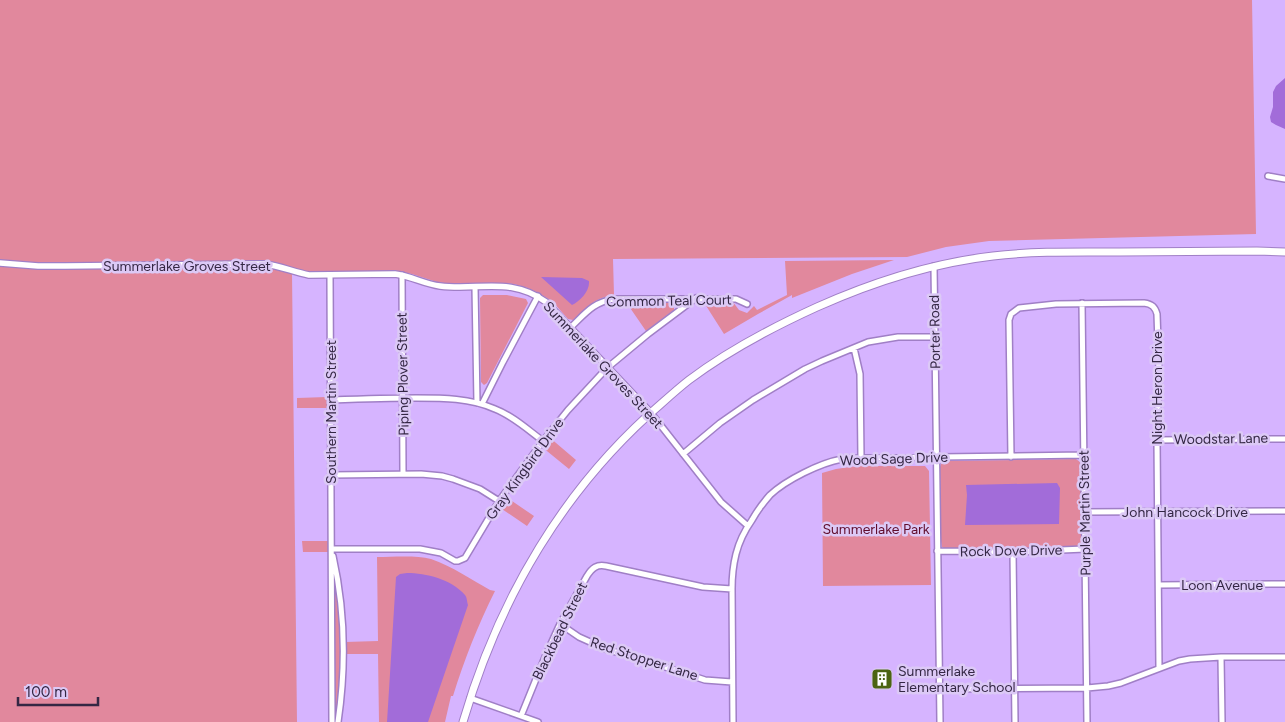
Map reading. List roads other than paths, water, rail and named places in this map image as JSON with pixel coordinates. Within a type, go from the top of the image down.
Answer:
[{"type":"main road","points":[[463,722],[484,659],[515,588],[538,549],[572,499],[622,440],[651,413],[689,380],[758,335],[845,294],[888,279],[934,266],[992,256],[1051,252],[1285,251]]},
{"type":"street","points":[[1268,176],[1285,179]]},
{"type":"street","name":"Summerlake Groves Street","points":[[0,263],[38,266],[265,264],[309,275],[402,275],[439,286],[515,287],[538,296],[546,302],[651,413],[721,502],[748,526]]},
{"type":"street","name":"Porter Road","points":[[934,266],[940,722]]},
{"type":"street","name":"Southern Martin Street","points":[[330,275],[332,722]]},
{"type":"street","name":"Piping Plover Street","points":[[402,275],[403,474]]},
{"type":"street","points":[[476,287],[480,403]]},
{"type":"street","points":[[480,403],[538,296]]},
{"type":"street","name":"Gray Kingbird Drive","points":[[332,549],[420,549],[441,554],[458,562],[465,558],[499,501],[568,410],[608,368],[648,334],[696,298]]},
{"type":"street","name":"Common Teal Court","points":[[570,328],[594,306],[605,300],[736,299],[747,304]]},
{"type":"street","name":"Night Heron Drive","points":[[1011,457],[1009,320],[1011,314],[1019,308],[1082,303],[1144,303],[1156,309],[1159,371],[1157,440],[1159,668]]},
{"type":"street","name":"Purple Martin Street","points":[[1082,303],[1088,722]]},
{"type":"street","points":[[683,454],[720,423],[752,400],[805,369],[868,342],[898,337],[935,337]]},
{"type":"street","points":[[854,348],[860,374],[861,458]]},
{"type":"street","points":[[331,400],[454,399],[480,403],[513,418],[543,441]]},
{"type":"street","name":"Woodstar Lane","points":[[1157,440],[1285,439]]},
{"type":"street","name":"Wood Sage Drive","points":[[733,722],[732,574],[741,538],[759,509],[771,495],[797,476],[841,459],[1084,455]]},
{"type":"street","points":[[331,475],[431,475],[453,479],[480,489],[499,501]]},
{"type":"street","name":"John Hancock Drive","points":[[1085,512],[1285,511]]},
{"type":"street","name":"Southern Martin Street","points":[[332,549],[340,594],[342,635],[342,687],[338,722]]},
{"type":"street","name":"Rock Dove Drive","points":[[937,551],[1013,552],[1085,550]]},
{"type":"street","points":[[1013,552],[1015,722]]},
{"type":"street","name":"Blackbead Street","points":[[522,716],[560,624],[590,571],[597,566],[606,566],[703,587],[732,589]]},
{"type":"street","name":"Loon Avenue","points":[[1159,585],[1285,584]]},
{"type":"street","name":"Red Stopper Lane","points":[[560,624],[579,637],[608,650],[666,666],[705,680],[732,682]]},
{"type":"street","points":[[939,689],[1087,688],[1108,686],[1179,661],[1221,657],[1285,657]]},
{"type":"street","points":[[1221,657],[1222,722]]},
{"type":"street","points":[[470,698],[538,722]]},
{"type":"place","name":"Summerlake Elementary School","points":[[882,679]]},
{"type":"park label","name":"Summerlake Park","points":[[876,529]]}]
